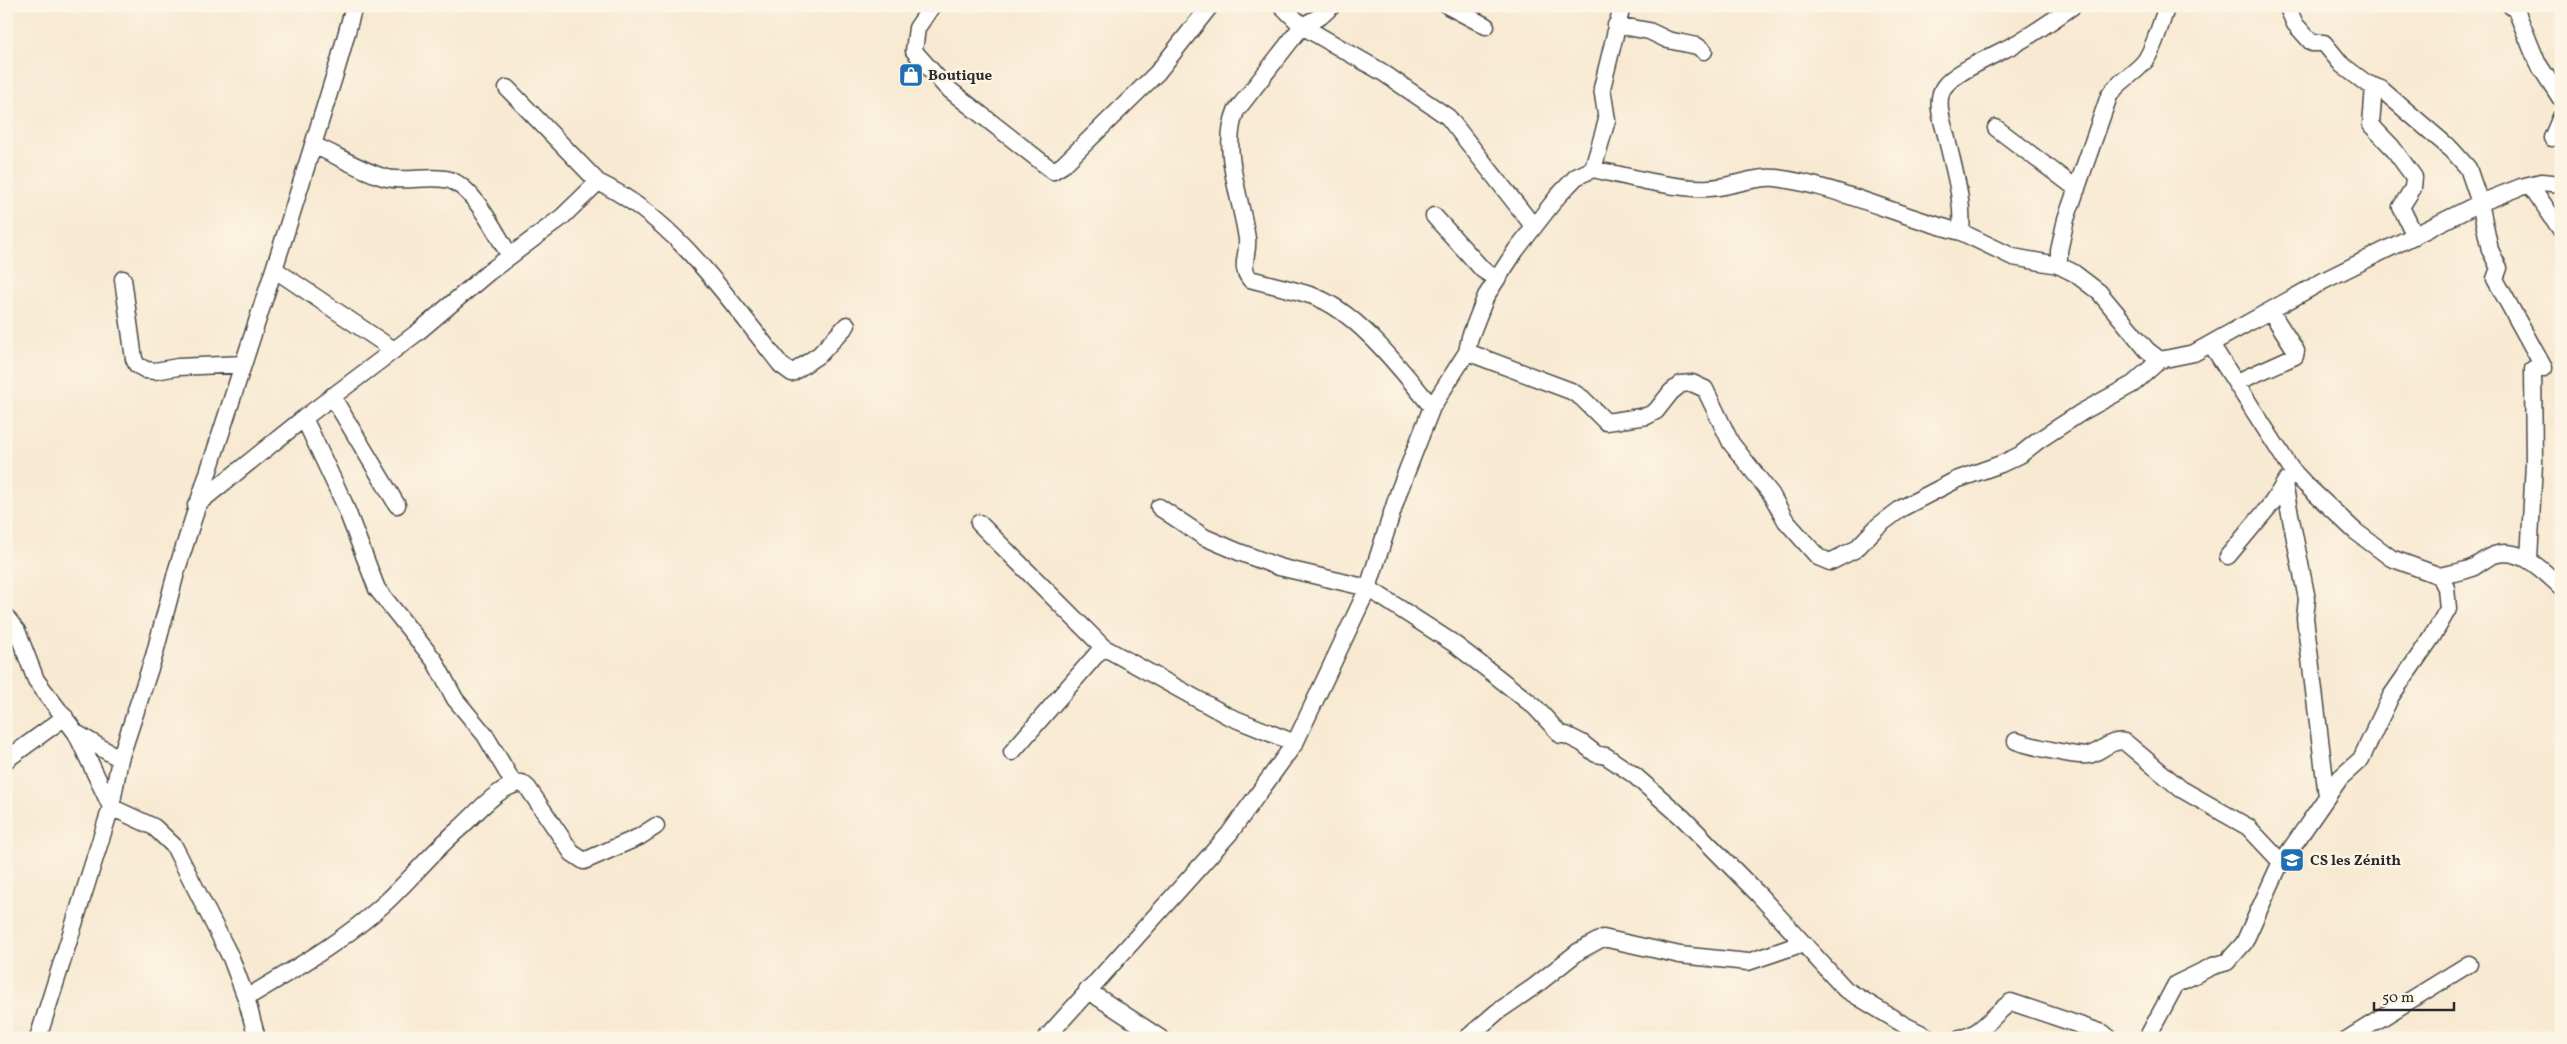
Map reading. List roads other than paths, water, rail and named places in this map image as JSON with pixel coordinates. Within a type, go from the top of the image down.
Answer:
[{"type":"street","points":[[38,1038],[111,807],[120,759],[154,656],[196,506],[274,269],[354,6]]},
{"type":"street","points":[[932,6],[917,28],[914,51],[946,87],[1053,172],[1063,165],[1157,73],[1210,6]]},
{"type":"street","points":[[1282,6],[1302,26],[1382,72],[1448,117],[1534,227]]},
{"type":"street","points":[[1332,6],[1321,16],[1302,26],[1236,111],[1230,125],[1234,174],[1248,241],[1244,265],[1246,274],[1250,279],[1314,296],[1344,314],[1377,343],[1432,407]]},
{"type":"street","points":[[1448,6],[1486,26]]},
{"type":"street","points":[[1593,169],[1607,120],[1602,88],[1622,6]]},
{"type":"street","points":[[1961,232],[1962,221],[1957,180],[1941,114],[1940,99],[1944,88],[1953,77],[2021,41],[2073,6]]},
{"type":"street","points":[[2059,266],[2059,251],[2066,219],[2109,96],[2115,85],[2134,73],[2146,60],[2166,6]]},
{"type":"street","points":[[2287,6],[2295,24],[2312,43],[2324,43],[2342,65],[2381,89],[2468,168],[2480,203],[2490,250],[2499,268],[2495,279],[2539,368],[2529,560]]},
{"type":"street","points":[[2511,6],[2516,10],[2537,62],[2561,99]]},
{"type":"street","points":[[1616,25],[1649,31],[1668,40],[1696,46],[1704,51]]},
{"type":"street","points":[[2374,86],[2370,125],[2392,147],[2414,177],[2413,188],[2401,207],[2414,236]]},
{"type":"street","points":[[507,88],[598,182],[617,191],[692,254],[781,365],[792,373],[820,354],[848,325]]},
{"type":"street","points":[[2552,138],[2561,117]]},
{"type":"street","points":[[1996,128],[2077,189]]},
{"type":"street","points":[[313,145],[371,173],[388,178],[446,178],[457,182],[470,193],[510,256]]},
{"type":"street","points":[[1046,1038],[1087,990],[1229,834],[1295,743],[1368,588],[1399,491],[1432,407],[1467,352],[1470,337],[1486,296],[1516,250],[1558,196],[1576,177],[1593,169],[1698,188],[1726,186],[1759,179],[1793,181],[1880,206],[1921,222],[1961,232],[2013,257],[2059,266],[2074,273],[2099,292],[2147,350],[2160,360]]},
{"type":"street","points":[[196,506],[304,418],[394,350],[510,256],[562,217],[598,182]]},
{"type":"street","points":[[1467,352],[1571,391],[1582,398],[1606,422],[1647,416],[1656,411],[1670,392],[1681,384],[1692,383],[1705,389],[1731,443],[1771,494],[1786,521],[1818,557],[1830,562],[1856,549],[1878,526],[1916,500],[1956,480],[2020,455],[2082,412],[2133,384],[2160,360],[2194,353],[2271,312],[2325,280],[2480,203],[2541,182],[2561,184]]},
{"type":"street","points":[[2531,186],[2561,230]]},
{"type":"street","points":[[1434,216],[1483,270],[1497,279]]},
{"type":"street","points":[[274,269],[394,350]]},
{"type":"street","points":[[124,279],[134,359],[137,365],[146,370],[155,371],[178,367],[243,364]]},
{"type":"street","points":[[2237,382],[2295,356],[2296,351],[2271,312]]},
{"type":"street","points":[[2210,344],[2237,382],[2287,477],[2307,599],[2305,618],[2327,796]]},
{"type":"street","points":[[332,396],[397,505]]},
{"type":"street","points":[[304,418],[344,503],[378,589],[434,660],[455,699],[485,735],[514,784]]},
{"type":"street","points":[[2228,556],[2272,503],[2287,477]]},
{"type":"street","points":[[2287,477],[2391,558],[2440,576],[2474,567],[2492,555],[2518,555],[2529,560],[2561,587]]},
{"type":"street","points":[[1159,507],[1204,537],[1239,552],[1279,567],[1368,588],[1453,643],[1535,707],[1561,735],[1566,735],[1596,754],[1606,756],[1634,775],[1715,849],[1801,944],[1845,989],[1906,1026],[1930,1038]]},
{"type":"street","points":[[979,523],[1103,647],[1228,716],[1295,743]]},
{"type":"street","points":[[2449,600],[2474,567]]},
{"type":"street","points":[[2147,1038],[2176,984],[2213,966],[2226,962],[2237,953],[2244,943],[2268,886],[2281,862],[2340,778],[2361,759],[2391,696],[2432,637],[2448,609],[2449,600],[2440,576]]},
{"type":"street","points":[[6,617],[17,632],[36,680],[76,733],[111,807],[154,827],[174,846],[231,958],[246,998],[257,1038]]},
{"type":"street","points":[[1012,752],[1103,647]]},
{"type":"street","points":[[6,760],[65,718]]},
{"type":"street","points":[[76,733],[120,759]]},
{"type":"street","points":[[2016,741],[2032,747],[2088,756],[2116,740],[2125,742],[2181,789],[2248,827],[2281,862]]},
{"type":"street","points":[[246,998],[336,944],[384,904],[441,844],[496,796],[514,784],[522,783],[528,788],[572,853],[584,861],[639,838],[656,826]]},
{"type":"street","points":[[1467,1038],[1497,1012],[1535,986],[1579,951],[1603,938],[1680,955],[1748,962],[1801,944]]},
{"type":"street","points":[[2349,1038],[2469,964]]},
{"type":"street","points":[[1087,990],[1160,1038]]},
{"type":"street","points":[[1952,1038],[1967,1037],[1987,1024],[2011,1002],[2103,1034],[2109,1038]]},
{"type":"place","name":"Boutique","points":[[911,75]]},
{"type":"place","name":"CS les Zénith","points":[[2292,860]]}]
